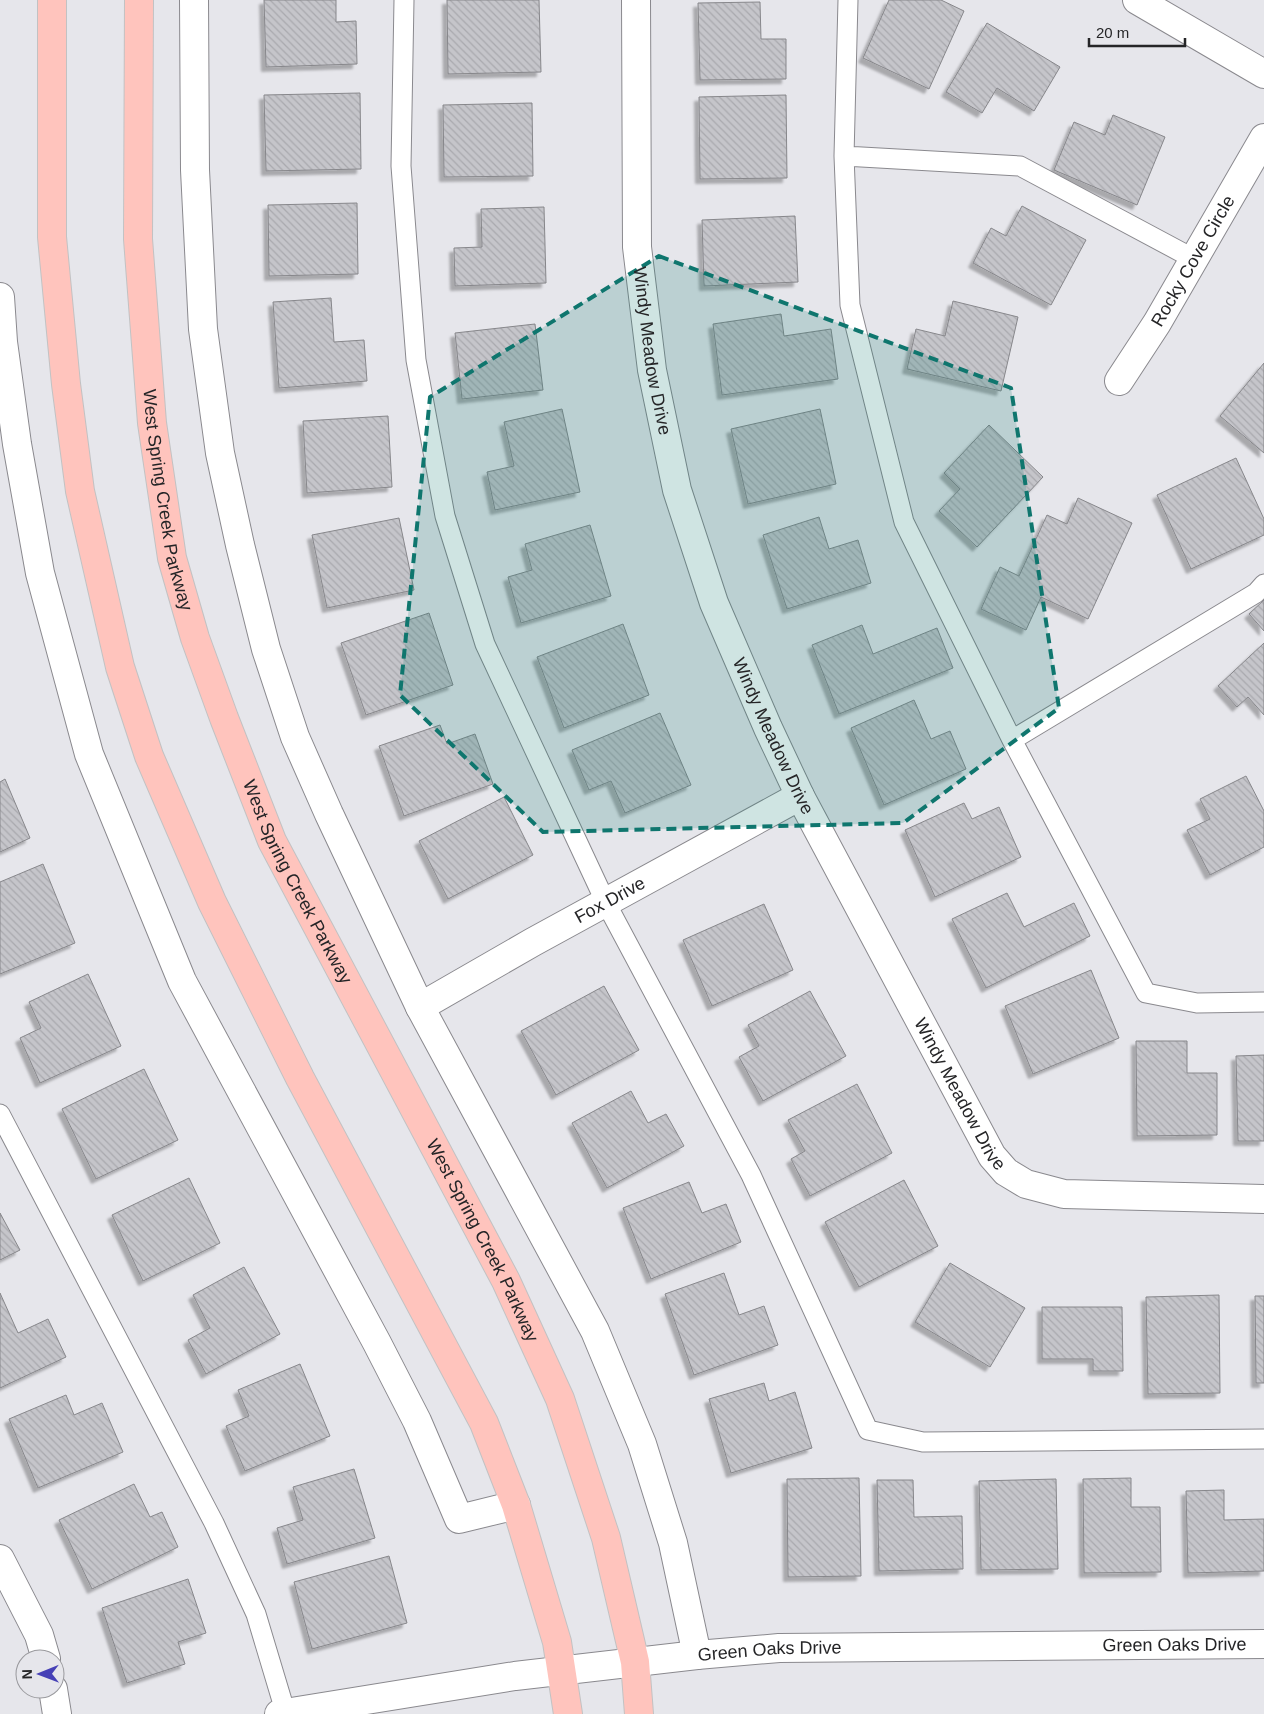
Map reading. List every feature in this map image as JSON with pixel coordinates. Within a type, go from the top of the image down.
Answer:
[{"type":"main road","points":[[52,0],[52,236],[65,374],[80,491],[120,667],[149,756],[212,902],[300,1078],[484,1423],[516,1505],[557,1642],[563,1670],[568,1714]]},
{"type":"main road","name":"West Spring Creek Parkway","points":[[138,0],[138,239],[152,423],[172,558],[195,638],[272,842],[506,1281],[560,1399],[606,1538],[635,1662],[639,1714]]},
{"type":"street","points":[[194,0],[195,170],[203,329],[220,454],[266,649],[295,737],[329,814],[420,1006],[595,1331],[642,1444],[670,1534],[697,1655]]},
{"type":"street","name":"Windy Meadow Drive","points":[[636,0],[637,248],[652,370],[677,490],[714,603],[768,728],[800,796],[992,1156],[1006,1172],[1026,1184],[1064,1194],[1264,1199]]},
{"type":"street","points":[[1137,0],[1264,74]]},
{"type":"street","name":"Rocky Cove Circle","points":[[1119,381],[1157,323],[1264,138]]},
{"type":"street","points":[[0,297],[3,342],[17,444],[43,582],[89,754],[182,981],[377,1342],[417,1421],[459,1519],[516,1505]]},
{"type":"street","name":"Fox Drive","points":[[420,1006],[800,796]]},
{"type":"street","points":[[0,1558],[39,1635],[43,1649]]},
{"type":"street","name":"Green Oaks Drive","points":[[284,1714],[515,1676],[697,1655],[779,1648],[1264,1644]]},
{"type":"street","points":[[56,1699],[58,1714]]},
{"type":"lane","points":[[404,0],[401,166],[416,360],[445,516],[485,644],[606,903],[752,1175],[868,1430],[923,1442],[1264,1439]]},
{"type":"lane","points":[[848,0],[844,156],[850,305],[904,522],[1012,740],[1146,993],[1197,1003],[1264,1002]]},
{"type":"lane","points":[[844,156],[1020,166],[1194,259]]},
{"type":"lane","points":[[1012,740],[1256,593],[1264,584]]},
{"type":"lane","points":[[0,1114],[214,1523],[256,1614],[284,1714]]},
{"type":"highlighted area","points":[[659,256],[1011,388],[1059,708],[903,823],[543,832],[400,695],[430,397]]},
{"type":"building","points":[[264,0],[336,0],[336,22],[356,21],[357,64],[266,67]]},
{"type":"building","points":[[447,0],[539,0],[541,72],[448,74]]},
{"type":"building","points":[[889,0],[941,0],[964,11],[929,89],[863,58]]},
{"type":"building","points":[[760,2],[761,39],[786,39],[786,79],[700,80],[698,3]]},
{"type":"building","points":[[987,23],[1060,67],[1034,111],[997,88],[982,113],[946,92]]},
{"type":"building","points":[[360,93],[361,169],[266,171],[264,95]]},
{"type":"building","points":[[786,95],[787,178],[700,179],[699,97]]},
{"type":"building","points":[[532,103],[533,176],[444,177],[443,105]]},
{"type":"building","points":[[1113,115],[1165,137],[1137,205],[1054,170],[1074,122],[1105,135]]},
{"type":"building","points":[[357,203],[358,274],[269,276],[268,205]]},
{"type":"building","points":[[1022,206],[1086,240],[1051,305],[973,263],[991,228],[1006,236]]},
{"type":"building","points":[[544,207],[546,283],[455,286],[454,248],[482,247],[481,209]]},
{"type":"building","points":[[795,216],[798,282],[704,286],[702,220]]},
{"type":"building","points":[[331,298],[334,342],[364,340],[367,381],[279,388],[273,302]]},
{"type":"building","points":[[953,301],[1018,317],[1001,391],[907,369],[916,329],[945,336]]},
{"type":"building","points":[[781,314],[784,336],[831,329],[838,379],[722,395],[713,324]]},
{"type":"building","points":[[535,324],[543,390],[462,399],[455,333]]},
{"type":"building","points":[[1264,363],[1264,453],[1220,416]]},
{"type":"building","points":[[562,409],[580,492],[495,510],[487,472],[514,466],[504,422]]},
{"type":"building","points":[[820,409],[836,484],[748,504],[731,429]]},
{"type":"building","points":[[388,416],[392,487],[307,493],[303,421]]},
{"type":"building","points":[[989,425],[1043,477],[977,547],[939,511],[960,489],[944,473]]},
{"type":"building","points":[[1236,458],[1264,519],[1264,535],[1191,569],[1157,495]]},
{"type":"building","points":[[1078,498],[1132,523],[1088,619],[1041,597],[1026,630],[981,609],[1000,567],[1019,576],[1047,515],[1067,524]]},
{"type":"building","points":[[819,517],[829,549],[858,540],[871,583],[787,609],[763,535]]},
{"type":"building","points":[[399,518],[414,590],[327,608],[312,535]]},
{"type":"building","points":[[590,525],[611,596],[521,623],[508,577],[532,570],[525,544]]},
{"type":"building","points":[[1264,600],[1264,631],[1249,614]]},
{"type":"building","points":[[429,613],[453,685],[366,715],[341,643]]},
{"type":"building","points":[[623,624],[649,695],[564,728],[537,657]]},
{"type":"building","points":[[862,625],[873,654],[937,628],[953,668],[839,714],[812,645]]},
{"type":"building","points":[[1264,643],[1264,715],[1248,697],[1237,707],[1218,686]]},
{"type":"building","points":[[914,700],[931,739],[950,731],[966,769],[884,805],[851,728]]},
{"type":"building","points":[[660,713],[691,785],[625,813],[611,781],[589,790],[572,750]]},
{"type":"building","points":[[440,725],[447,744],[475,734],[493,784],[404,816],[379,746]]},
{"type":"building","points":[[1246,776],[1264,811],[1264,847],[1210,875],[1187,830],[1210,819],[1200,799]]},
{"type":"building","points":[[5,779],[30,838],[0,852],[0,782]]},
{"type":"building","points":[[504,797],[533,855],[448,899],[419,841]]},
{"type":"building","points":[[964,803],[972,819],[999,807],[1021,857],[935,897],[905,830]]},
{"type":"building","points":[[43,864],[75,943],[0,974],[0,882]]},
{"type":"building","points":[[1007,893],[1024,927],[1074,903],[1090,936],[986,988],[952,919]]},
{"type":"building","points":[[764,904],[793,970],[712,1006],[683,940]]},
{"type":"building","points":[[1091,970],[1119,1038],[1033,1074],[1005,1006]]},
{"type":"building","points":[[88,974],[121,1046],[40,1083],[20,1038],[41,1028],[29,1002]]},
{"type":"building","points":[[604,986],[639,1050],[556,1095],[521,1031]]},
{"type":"building","points":[[810,991],[846,1056],[763,1101],[739,1057],[759,1046],[748,1025]]},
{"type":"building","points":[[1136,1041],[1187,1041],[1187,1073],[1217,1073],[1217,1135],[1137,1136]]},
{"type":"building","points":[[1264,1055],[1264,1141],[1238,1141],[1236,1056]]},
{"type":"building","points":[[144,1069],[178,1140],[96,1179],[62,1109]]},
{"type":"building","points":[[857,1084],[892,1153],[810,1196],[791,1159],[805,1151],[788,1120]]},
{"type":"building","points":[[631,1091],[648,1123],[666,1114],[684,1146],[607,1188],[572,1123]]},
{"type":"building","points":[[189,1178],[220,1243],[143,1281],[112,1215]]},
{"type":"building","points":[[904,1180],[938,1246],[859,1287],[825,1222]]},
{"type":"building","points":[[689,1182],[702,1213],[726,1204],[741,1242],[651,1279],[623,1208]]},
{"type":"building","points":[[0,1213],[20,1250],[0,1260]]},
{"type":"building","points":[[950,1263],[1025,1308],[990,1367],[915,1322]]},
{"type":"building","points":[[244,1267],[280,1334],[206,1374],[188,1340],[210,1328],[193,1295]]},
{"type":"building","points":[[724,1273],[739,1315],[764,1306],[778,1345],[694,1375],[665,1294]]},
{"type":"building","points":[[0,1293],[18,1333],[48,1319],[66,1357],[0,1388]]},
{"type":"building","points":[[1219,1295],[1220,1393],[1148,1394],[1146,1297]]},
{"type":"building","points":[[1255,1296],[1264,1296],[1264,1383],[1256,1383]]},
{"type":"building","points":[[1042,1307],[1122,1307],[1123,1371],[1093,1371],[1093,1359],[1042,1359]]},
{"type":"building","points":[[300,1364],[330,1436],[245,1471],[226,1426],[249,1416],[238,1390]]},
{"type":"building","points":[[764,1383],[769,1401],[795,1392],[812,1448],[731,1473],[709,1399]]},
{"type":"building","points":[[66,1395],[74,1415],[102,1403],[123,1452],[38,1488],[9,1419]]},
{"type":"building","points":[[354,1469],[375,1538],[287,1564],[277,1528],[303,1520],[293,1487]]},
{"type":"building","points":[[859,1478],[861,1576],[788,1577],[787,1479]]},
{"type":"building","points":[[1131,1478],[1131,1507],[1160,1507],[1161,1572],[1084,1573],[1083,1479]]},
{"type":"building","points":[[1056,1479],[1058,1569],[981,1570],[979,1481]]},
{"type":"building","points":[[877,1480],[913,1480],[914,1517],[962,1516],[963,1569],[879,1571]]},
{"type":"building","points":[[134,1484],[150,1517],[162,1512],[178,1547],[92,1589],[59,1520]]},
{"type":"building","points":[[1224,1490],[1224,1520],[1264,1519],[1264,1571],[1188,1573],[1186,1491]]},
{"type":"building","points":[[389,1556],[407,1623],[312,1649],[294,1582]]},
{"type":"building","points":[[188,1579],[206,1633],[178,1642],[185,1664],[127,1683],[102,1608]]}]
